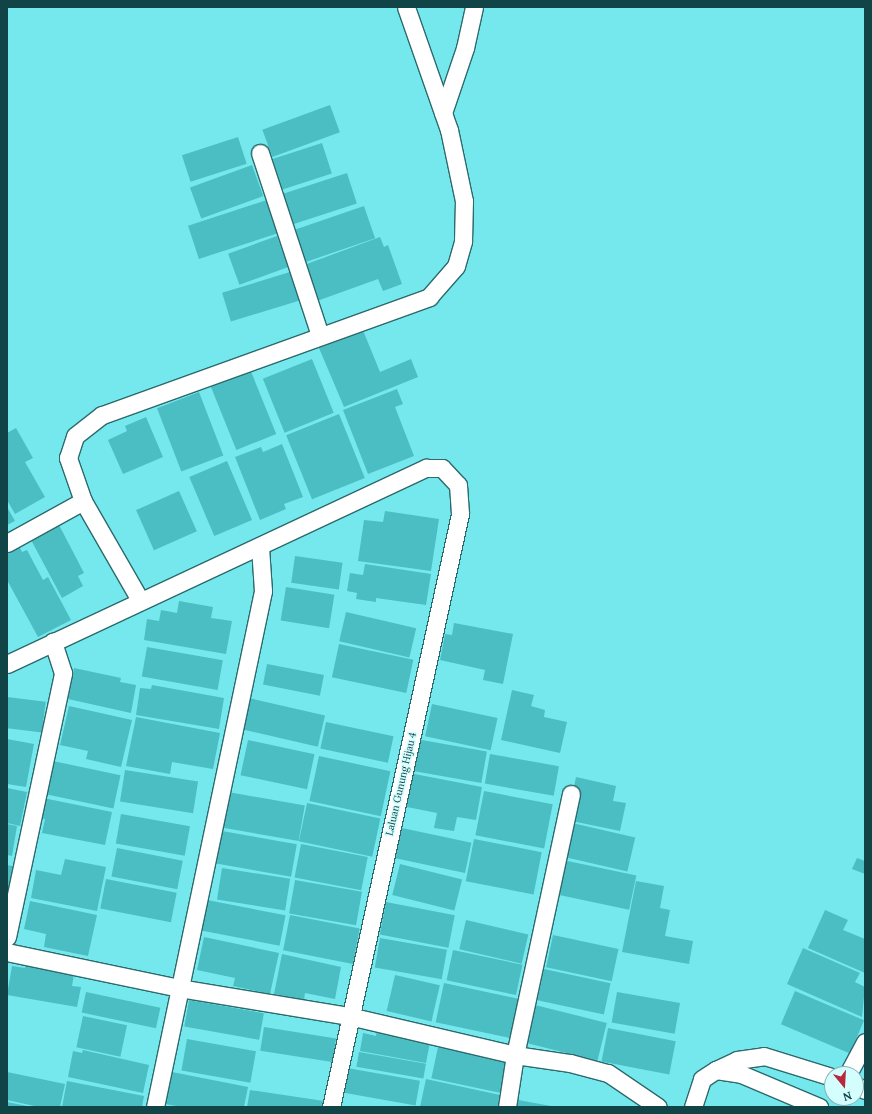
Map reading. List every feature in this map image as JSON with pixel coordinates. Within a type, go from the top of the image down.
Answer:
[{"type":"street","points":[[140,600],[83,501],[68,458],[75,436],[102,415],[320,335],[429,297],[456,266],[463,241],[464,201],[443,113],[406,7]]},
{"type":"street","points":[[443,113],[465,48],[474,7]]},
{"type":"street","points":[[260,153],[320,335]]},
{"type":"street","name":"Laluan Gunung Hijau 4","points":[[7,664],[140,600],[260,547],[426,468],[442,468],[458,485],[460,514],[453,551],[349,1016],[331,1107]]},
{"type":"street","points":[[7,543],[83,501]]},
{"type":"street","points":[[155,1107],[263,591],[260,547]]},
{"type":"street","points":[[7,937],[63,673],[54,642]]},
{"type":"street","points":[[507,1107],[515,1055],[570,794]]},
{"type":"street","points":[[7,952],[179,988],[349,1016],[515,1055],[608,1073],[658,1107]]},
{"type":"street","points":[[852,1066],[865,1042]]},
{"type":"street","points":[[693,1107],[702,1079],[716,1070],[737,1060],[764,1056],[824,1075]]},
{"type":"street","points":[[716,1070],[741,1074],[819,1107]]},
{"type":"building","points":[[330,105],[340,132],[272,157],[262,130]]},
{"type":"building","points":[[238,137],[247,164],[191,182],[182,155]]},
{"type":"building","points":[[322,143],[332,173],[282,190],[273,159]]},
{"type":"building","points":[[252,165],[263,196],[201,219],[190,188]]},
{"type":"building","points":[[347,173],[357,203],[288,226],[279,195]]},
{"type":"building","points":[[267,200],[278,233],[199,259],[188,226]]},
{"type":"building","points":[[364,206],[375,238],[305,262],[294,230]]},
{"type":"building","points":[[277,236],[288,267],[239,285],[228,254]]},
{"type":"building","points":[[380,237],[384,247],[388,245],[402,284],[383,291],[378,279],[317,301],[304,265]]},
{"type":"building","points":[[290,272],[299,301],[231,321],[222,293]]},
{"type":"building","points":[[360,323],[380,372],[411,359],[418,377],[344,407],[316,341]]},
{"type":"building","points":[[312,359],[334,413],[285,433],[263,379]]},
{"type":"building","points":[[250,369],[276,434],[236,450],[210,385]]},
{"type":"building","points":[[397,389],[403,404],[395,407],[414,456],[368,474],[343,410]]},
{"type":"building","points":[[199,392],[223,455],[181,472],[157,408]]},
{"type":"building","points":[[339,414],[365,478],[312,499],[286,435]]},
{"type":"building","points":[[146,417],[163,457],[123,474],[108,440],[127,431],[125,426]]},
{"type":"building","points":[[16,428],[33,458],[25,462],[45,497],[15,514],[7,500],[7,433]]},
{"type":"building","points":[[282,444],[303,497],[284,504],[286,509],[260,520],[235,457],[261,447],[263,452]]},
{"type":"building","points":[[227,461],[252,520],[214,536],[189,477]]},
{"type":"building","points":[[179,491],[197,531],[154,550],[136,510]]},
{"type":"building","points":[[7,507],[15,521],[7,525]]},
{"type":"building","points":[[385,511],[439,519],[431,571],[358,561],[364,520],[383,522]]},
{"type":"building","points":[[58,523],[84,573],[78,576],[83,586],[62,598],[30,538]]},
{"type":"building","points":[[18,544],[22,552],[27,550],[43,580],[48,577],[71,620],[38,637],[7,580],[7,550]]},
{"type":"building","points":[[295,556],[343,563],[339,589],[291,583]]},
{"type":"building","points":[[365,564],[431,574],[426,605],[376,598],[376,602],[356,599],[357,593],[347,591],[350,573],[363,575]]},
{"type":"building","points":[[286,587],[334,595],[329,628],[281,621]]},
{"type":"building","points":[[179,601],[213,607],[211,618],[232,621],[226,654],[144,640],[147,619],[159,621],[161,610],[177,613]]},
{"type":"building","points":[[346,612],[416,628],[409,657],[339,641]]},
{"type":"building","points":[[454,623],[513,634],[503,684],[483,680],[485,670],[440,660],[445,634],[452,635]]},
{"type":"building","points":[[339,644],[413,660],[406,693],[332,677]]},
{"type":"building","points":[[147,647],[223,660],[218,690],[142,677]]},
{"type":"building","points":[[267,664],[324,675],[320,696],[263,685]]},
{"type":"building","points":[[74,668],[121,678],[120,682],[136,685],[131,713],[68,699]]},
{"type":"building","points":[[152,685],[224,698],[219,729],[136,715],[140,688],[151,689]]},
{"type":"building","points":[[512,690],[534,695],[531,706],[545,710],[544,717],[567,722],[560,753],[501,740]]},
{"type":"building","points":[[7,697],[46,702],[42,733],[7,728]]},
{"type":"building","points":[[249,698],[325,716],[318,747],[242,729]]},
{"type":"building","points":[[432,704],[498,718],[491,750],[425,736]]},
{"type":"building","points":[[69,706],[132,720],[121,767],[86,759],[88,751],[60,745]]},
{"type":"building","points":[[136,717],[220,733],[213,769],[172,762],[170,774],[126,766]]},
{"type":"building","points":[[326,722],[393,736],[388,763],[320,748]]},
{"type":"building","points":[[7,739],[34,744],[26,787],[7,784]]},
{"type":"building","points":[[416,739],[487,752],[481,783],[410,771]]},
{"type":"building","points":[[248,740],[315,754],[307,789],[241,775]]},
{"type":"building","points":[[490,754],[559,766],[554,796],[485,784]]},
{"type":"building","points":[[319,756],[390,771],[381,816],[309,801]]},
{"type":"building","points":[[53,761],[120,775],[113,809],[46,794]]},
{"type":"building","points":[[125,770],[198,782],[193,813],[120,802]]},
{"type":"building","points":[[409,773],[482,787],[476,820],[457,817],[454,831],[434,828],[437,813],[402,806]]},
{"type":"building","points":[[576,777],[616,786],[613,801],[626,803],[620,831],[567,820]]},
{"type":"building","points":[[7,788],[27,792],[20,826],[7,823]]},
{"type":"building","points":[[484,791],[553,804],[544,849],[475,835]]},
{"type":"building","points":[[228,792],[305,806],[299,841],[222,827]]},
{"type":"building","points":[[43,798],[112,812],[105,845],[42,833],[45,819],[39,818]]},
{"type":"building","points":[[307,803],[380,819],[372,857],[299,841]]},
{"type":"building","points":[[121,814],[190,826],[185,856],[116,844]]},
{"type":"building","points":[[568,822],[635,838],[627,872],[560,856]]},
{"type":"building","points":[[7,824],[17,826],[12,856],[7,855]]},
{"type":"building","points":[[402,828],[471,843],[465,873],[396,858]]},
{"type":"building","points":[[222,831],[297,844],[291,877],[216,863]]},
{"type":"building","points":[[474,839],[542,852],[534,894],[466,881]]},
{"type":"building","points":[[301,844],[368,857],[361,890],[295,877]]},
{"type":"building","points":[[117,848],[183,861],[177,889],[111,876]]},
{"type":"building","points":[[857,858],[865,861],[865,874],[852,869]]},
{"type":"building","points":[[65,859],[106,867],[97,911],[31,898],[36,870],[61,875]]},
{"type":"building","points":[[563,860],[636,876],[629,910],[556,894]]},
{"type":"building","points":[[400,864],[462,879],[454,911],[392,895]]},
{"type":"building","points":[[7,865],[17,867],[7,898]]},
{"type":"building","points":[[222,868],[290,879],[285,910],[217,900]]},
{"type":"building","points":[[106,879],[177,893],[171,922],[100,908]]},
{"type":"building","points":[[295,880],[362,892],[356,925],[289,913]]},
{"type":"building","points":[[636,881],[664,886],[660,908],[670,910],[665,936],[693,941],[689,964],[622,952]]},
{"type":"building","points":[[207,900],[286,915],[280,946],[201,930]]},
{"type":"building","points":[[30,901],[97,915],[88,956],[44,947],[46,934],[24,929]]},
{"type":"building","points":[[386,902],[455,915],[448,948],[380,934]]},
{"type":"building","points":[[825,910],[848,920],[843,930],[865,939],[865,973],[808,948]]},
{"type":"building","points":[[290,915],[360,929],[353,964],[283,950]]},
{"type":"building","points":[[466,920],[528,934],[522,964],[459,949]]},
{"type":"building","points":[[553,935],[619,949],[612,981],[546,967]]},
{"type":"building","points":[[204,937],[279,953],[270,994],[233,986],[235,978],[197,970]]},
{"type":"building","points":[[380,938],[447,950],[442,979],[375,968]]},
{"type":"building","points":[[803,948],[860,973],[855,982],[865,987],[862,1017],[787,984]]},
{"type":"building","points":[[453,950],[522,965],[516,995],[447,980]]},
{"type":"building","points":[[282,954],[341,967],[335,999],[305,993],[304,1000],[274,994]]},
{"type":"building","points":[[26,961],[75,969],[72,986],[81,987],[77,1007],[7,995],[12,966],[25,968]]},
{"type":"building","points":[[544,969],[611,983],[604,1014],[537,1000]]},
{"type":"building","points":[[395,975],[440,985],[431,1021],[387,1011]]},
{"type":"building","points":[[444,983],[519,999],[511,1038],[436,1022]]},
{"type":"building","points":[[795,991],[864,1020],[850,1053],[781,1024]]},
{"type":"building","points":[[86,992],[160,1008],[156,1028],[82,1013]]},
{"type":"building","points":[[617,992],[680,1003],[675,1034],[612,1023]]},
{"type":"building","points":[[189,1000],[264,1013],[259,1040],[184,1027]]},
{"type":"building","points":[[535,1005],[607,1023],[597,1061],[526,1043]]},
{"type":"building","points":[[83,1016],[127,1025],[120,1057],[76,1047]]},
{"type":"building","points":[[264,1027],[336,1038],[332,1062],[260,1051]]},
{"type":"building","points":[[377,1027],[431,1037],[426,1063],[360,1051],[363,1033],[376,1036]]},
{"type":"building","points":[[608,1028],[676,1041],[669,1075],[602,1061]]},
{"type":"building","points":[[187,1039],[256,1051],[250,1083],[181,1071]]},
{"type":"building","points":[[438,1047],[507,1062],[501,1093],[431,1078]]},
{"type":"building","points":[[83,1050],[149,1065],[143,1093],[68,1077],[73,1051],[82,1053]]},
{"type":"building","points":[[359,1052],[426,1064],[423,1079],[356,1067]]},
{"type":"building","points":[[347,1068],[420,1081],[416,1105],[343,1093]]},
{"type":"building","points":[[7,1072],[65,1084],[60,1107],[39,1107],[7,1100]]},
{"type":"building","points":[[172,1072],[248,1087],[244,1107],[182,1107],[165,1104]]},
{"type":"building","points":[[426,1079],[500,1095],[498,1107],[420,1107]]},
{"type":"building","points":[[67,1081],[144,1096],[142,1107],[62,1107]]},
{"type":"building","points":[[250,1090],[324,1101],[323,1107],[247,1107]]},
{"type":"building","points":[[518,1100],[551,1106],[551,1107],[517,1107]]},
{"type":"building","points":[[7,1102],[27,1106],[7,1107]]}]
